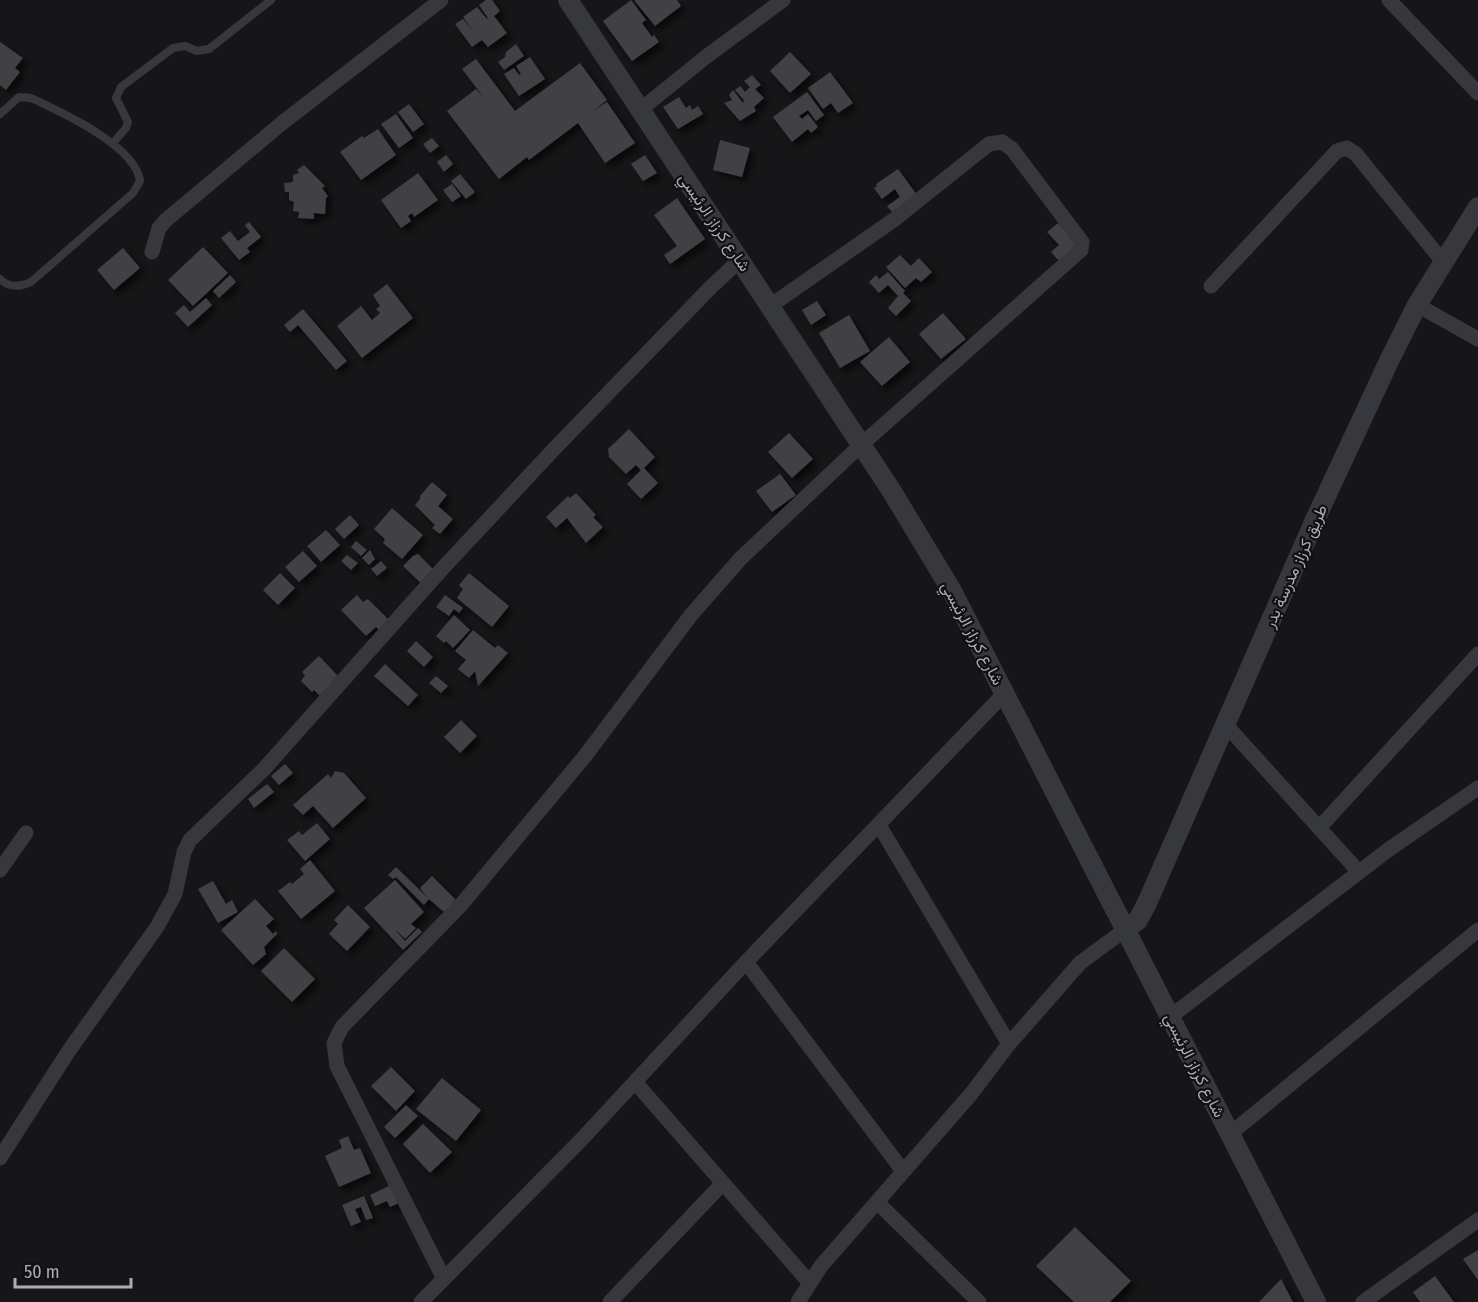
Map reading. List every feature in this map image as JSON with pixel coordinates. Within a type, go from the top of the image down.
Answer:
[{"type":"street","points":[[152,252],[159,228],[166,220],[282,123],[441,0]]},
{"type":"street","name":"شارع كرزاز الرئيسي","points":[[568,0],[891,489],[952,591],[1316,1302]]},
{"type":"street","points":[[640,110],[707,56],[783,0]]},
{"type":"street","points":[[1389,0],[1478,93]]},
{"type":"street","points":[[444,1280],[337,1066],[334,1043],[342,1027],[460,906],[585,756],[691,615],[734,566],[861,445],[1081,250],[1082,242],[1012,149],[1002,142],[989,144],[895,219],[770,306]]},
{"type":"street","points":[[1211,286],[1337,151],[1347,148],[1356,154],[1444,263]]},
{"type":"street","name":"طريق كرزاز مدرسة بدر","points":[[1126,929],[1138,920],[1147,903],[1314,522],[1389,361],[1417,304],[1476,214]]},
{"type":"street","points":[[0,1158],[68,1052],[157,927],[175,894],[184,852],[190,840],[264,769],[442,569],[555,448],[741,259]]},
{"type":"street","points":[[1417,304],[1478,339]]},
{"type":"street","points":[[1319,828],[1478,654]]},
{"type":"street","points":[[421,1302],[581,1140],[746,962],[1005,693]]},
{"type":"street","points":[[1226,725],[1359,872]]},
{"type":"street","points":[[1170,1017],[1359,872],[1478,789]]},
{"type":"street","points":[[879,825],[1009,1044]]},
{"type":"street","points":[[0,870],[26,833]]},
{"type":"street","points":[[635,1082],[723,1183],[805,1295],[877,1202],[1080,963],[1126,929]]},
{"type":"street","points":[[1230,1134],[1478,930]]},
{"type":"street","points":[[746,962],[903,1171]]},
{"type":"street","points":[[609,1302],[723,1183]]},
{"type":"street","points":[[877,1202],[979,1302]]},
{"type":"street","points":[[1363,1302],[1478,1220]]},
{"type":"lane","points":[[113,143],[126,128],[128,122],[116,98],[121,87],[173,48],[185,45],[197,51],[209,49],[271,0]]},
{"type":"lane","points":[[0,114],[19,98],[31,98],[113,143],[139,175],[140,181],[133,193],[31,282],[17,286],[4,283],[0,279]]},
{"type":"building","points":[[486,0],[492,0],[500,11],[494,16],[507,33],[488,47],[482,40],[472,47],[455,24],[463,19],[473,31],[463,17],[477,7],[487,19],[479,5]]},
{"type":"building","points":[[631,0],[646,20],[642,23],[652,37],[654,35],[659,42],[632,61],[603,21]]},
{"type":"building","points":[[634,0],[677,0],[681,6],[655,26]]},
{"type":"building","points":[[0,42],[23,58],[15,68],[20,72],[6,90],[0,85]]},
{"type":"building","points":[[516,44],[524,56],[504,70],[498,62]]},
{"type":"building","points":[[790,52],[811,74],[790,93],[770,71]]},
{"type":"building","points":[[530,57],[545,79],[519,96],[504,74],[514,68],[519,75],[521,74],[516,66]]},
{"type":"building","points":[[476,59],[515,111],[580,63],[607,100],[593,111],[607,102],[635,143],[605,163],[578,123],[529,160],[527,157],[499,179],[447,111],[476,89],[485,99],[462,69]]},
{"type":"building","points":[[830,72],[853,103],[838,113],[831,103],[823,109],[808,88]]},
{"type":"building","points":[[752,75],[761,85],[755,89],[764,98],[754,107],[756,111],[740,121],[724,103],[732,100],[729,95],[733,90],[743,103],[744,100],[735,90],[740,86],[745,92],[750,87],[744,81]]},
{"type":"building","points":[[807,92],[824,115],[816,121],[808,110],[799,116],[802,119],[808,114],[818,127],[811,133],[808,129],[792,142],[773,117]]},
{"type":"building","points":[[679,97],[686,108],[690,105],[692,110],[698,106],[703,114],[678,129],[663,107]]},
{"type":"building","points":[[409,104],[424,124],[413,132],[398,112]]},
{"type":"building","points":[[396,114],[413,138],[399,148],[381,124]]},
{"type":"building","points":[[378,129],[396,155],[361,180],[340,152],[362,136],[364,138]]},
{"type":"building","points":[[432,138],[439,146],[430,153],[423,144]]},
{"type":"building","points":[[720,140],[750,148],[742,177],[713,170]]},
{"type":"building","points":[[446,155],[453,164],[444,172],[437,162]]},
{"type":"building","points":[[645,155],[657,173],[643,181],[631,164]]},
{"type":"building","points":[[304,165],[325,186],[322,188],[328,196],[325,214],[314,213],[314,219],[298,218],[299,212],[293,211],[294,202],[289,200],[289,192],[285,192],[284,183],[293,182],[293,175],[299,173],[297,170]]},
{"type":"building","points":[[898,169],[917,195],[892,212],[887,206],[900,197],[895,189],[882,199],[874,188],[876,184]]},
{"type":"building","points":[[418,173],[438,200],[414,217],[412,213],[408,216],[411,221],[401,228],[381,200]]},
{"type":"building","points":[[460,174],[475,192],[466,199],[451,181]]},
{"type":"building","points":[[452,184],[461,196],[452,202],[443,190]]},
{"type":"building","points":[[677,198],[705,239],[670,264],[664,255],[677,246],[654,215]]},
{"type":"building","points":[[249,222],[261,237],[247,248],[250,252],[239,260],[221,238],[230,231],[238,241],[250,232],[245,225]]},
{"type":"building","points":[[1058,223],[1077,245],[1059,261],[1051,252],[1059,245],[1047,232]]},
{"type":"building","points":[[203,247],[228,273],[193,306],[168,280]]},
{"type":"building","points":[[123,248],[140,268],[114,290],[97,270]]},
{"type":"building","points":[[900,255],[911,266],[919,258],[932,272],[921,282],[916,278],[905,288],[886,267]]},
{"type":"building","points":[[888,272],[911,301],[896,316],[888,308],[898,296],[888,285],[879,293],[869,282],[876,275],[879,279]]},
{"type":"building","points":[[230,275],[236,282],[219,298],[213,291]]},
{"type":"building","points":[[387,284],[413,318],[362,358],[337,326],[361,306],[372,320],[380,313],[376,309],[380,306],[373,295]]},
{"type":"building","points":[[206,298],[212,305],[188,327],[175,313],[184,305],[190,312]]},
{"type":"building","points":[[817,301],[826,315],[811,325],[802,310]]},
{"type":"building","points":[[303,309],[347,361],[336,370],[298,325],[290,332],[284,325]]},
{"type":"building","points":[[943,313],[966,339],[941,359],[919,334]]},
{"type":"building","points":[[849,315],[870,351],[840,368],[819,333]]},
{"type":"building","points":[[889,337],[910,362],[882,386],[860,362]]},
{"type":"building","points":[[629,429],[655,457],[644,468],[658,483],[641,499],[627,484],[641,470],[636,465],[626,474],[609,457],[608,449]]},
{"type":"building","points":[[789,433],[813,459],[792,478],[768,452]]},
{"type":"building","points":[[780,474],[796,495],[772,512],[756,491]]},
{"type":"building","points":[[432,482],[447,495],[438,506],[453,519],[440,534],[432,528],[435,525],[415,505]]},
{"type":"building","points":[[576,493],[596,515],[593,517],[603,527],[586,543],[567,518],[556,528],[546,517],[568,496],[570,498]]},
{"type":"building","points":[[392,508],[423,535],[402,559],[383,543],[385,539],[374,529]]},
{"type":"building","points":[[350,515],[359,525],[344,539],[335,529]]},
{"type":"building","points":[[326,530],[340,545],[321,562],[307,546]]},
{"type":"building","points":[[356,541],[367,550],[361,556],[351,547]]},
{"type":"building","points":[[370,550],[375,559],[369,565],[362,558]]},
{"type":"building","points":[[303,551],[317,566],[299,582],[285,567]]},
{"type":"building","points":[[418,554],[436,572],[423,585],[403,566]]},
{"type":"building","points":[[347,555],[358,563],[351,570],[341,561]]},
{"type":"building","points":[[381,561],[387,568],[377,576],[371,569]]},
{"type":"building","points":[[280,573],[295,588],[278,605],[263,590]]},
{"type":"building","points":[[469,573],[509,606],[492,627],[457,598],[463,589],[459,585]]},
{"type":"building","points":[[357,595],[363,602],[368,599],[390,621],[380,631],[376,627],[366,636],[341,610]]},
{"type":"building","points":[[445,595],[463,608],[459,613],[454,609],[449,616],[436,607]]},
{"type":"building","points":[[454,615],[470,630],[453,648],[436,636]]},
{"type":"building","points":[[473,630],[495,648],[498,645],[508,653],[478,686],[475,671],[469,678],[458,669],[466,660],[455,651]]},
{"type":"building","points":[[416,641],[433,657],[424,667],[407,651]]},
{"type":"building","points":[[319,656],[340,678],[320,696],[314,690],[312,692],[301,681],[305,675],[302,672]]},
{"type":"building","points":[[385,664],[418,695],[408,706],[374,676]]},
{"type":"building","points":[[436,676],[448,686],[441,693],[429,683]]},
{"type":"building","points":[[461,720],[477,736],[460,753],[444,737]]},
{"type":"building","points":[[285,764],[293,773],[279,785],[271,776]]},
{"type":"building","points":[[335,771],[344,773],[366,798],[333,828],[313,806],[303,815],[293,805],[328,774],[331,778]]},
{"type":"building","points":[[267,784],[274,792],[254,808],[248,799]]},
{"type":"building","points":[[317,823],[330,839],[305,861],[287,840],[299,831],[302,835]]},
{"type":"building","points":[[310,860],[335,891],[301,919],[278,891],[290,882],[292,884],[304,874],[300,869]]},
{"type":"building","points":[[396,867],[428,898],[420,888],[432,876],[456,900],[444,912],[429,899],[424,905],[396,877],[393,879],[388,875]]},
{"type":"building","points":[[395,880],[424,912],[411,924],[416,928],[405,939],[396,931],[405,941],[418,928],[422,932],[403,950],[364,908]]},
{"type":"building","points":[[213,881],[226,904],[232,900],[238,912],[218,923],[198,889]]},
{"type":"building","points":[[255,899],[274,919],[266,926],[273,934],[276,931],[277,934],[264,947],[266,954],[253,965],[221,930]]},
{"type":"building","points":[[348,905],[370,927],[347,951],[329,934],[338,924],[334,920]]},
{"type":"building","points":[[284,948],[315,979],[292,1002],[261,971]]},
{"type":"building","points":[[391,1067],[415,1091],[396,1111],[371,1086]]},
{"type":"building","points":[[442,1078],[481,1110],[456,1141],[416,1109]]},
{"type":"building","points":[[406,1105],[418,1116],[395,1138],[384,1127]]},
{"type":"building","points":[[423,1124],[452,1152],[430,1173],[403,1144]]},
{"type":"building","points":[[348,1136],[354,1150],[360,1148],[371,1173],[339,1187],[325,1156],[342,1148],[339,1140]]},
{"type":"building","points":[[391,1185],[399,1203],[390,1207],[387,1201],[375,1206],[370,1195]]},
{"type":"building","points":[[364,1196],[373,1218],[366,1220],[361,1207],[355,1209],[361,1222],[351,1226],[342,1205]]},
{"type":"building","points":[[1075,1227],[1131,1281],[1110,1302],[1074,1302],[1036,1266]]},
{"type":"building","points":[[1478,1250],[1478,1280],[1463,1259]]},
{"type":"building","points":[[1435,1276],[1454,1302],[1420,1302],[1413,1292]]},
{"type":"building","points":[[1281,1279],[1293,1302],[1259,1302]]}]
